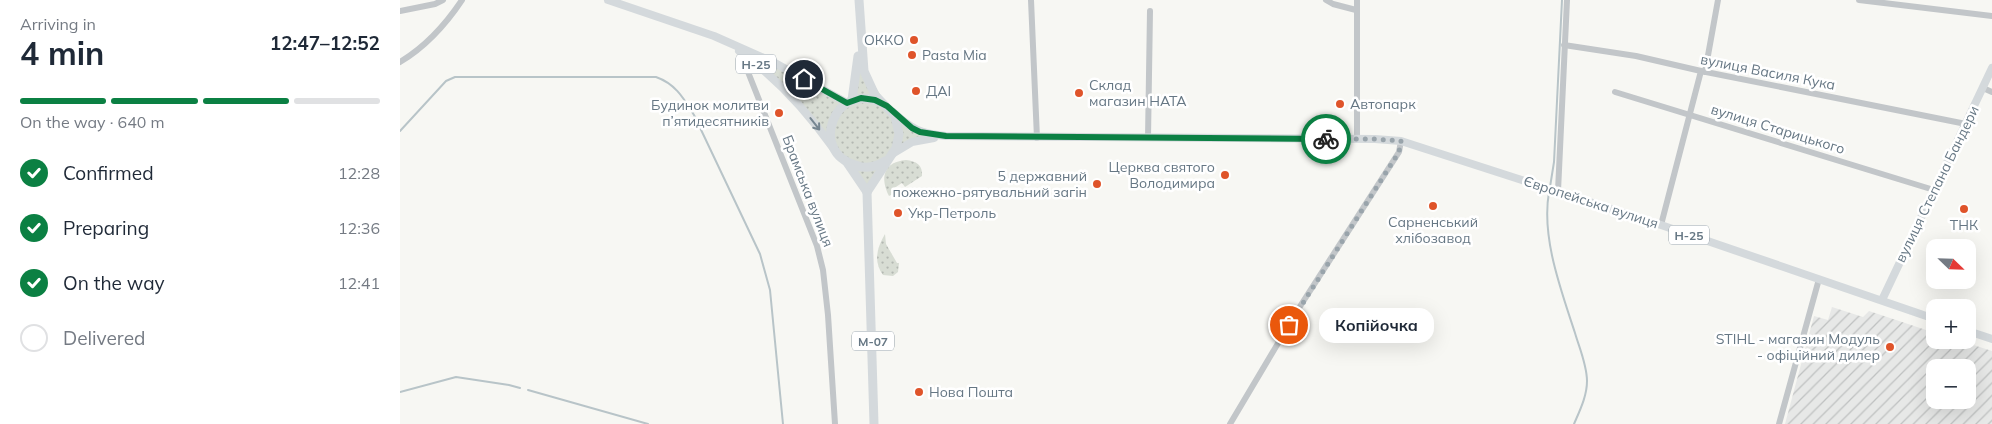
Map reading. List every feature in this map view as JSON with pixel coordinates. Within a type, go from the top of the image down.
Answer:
[{"type":"highway","points":[[859,0],[864,71],[875,95],[897,120],[899,134],[890,156],[867,192],[846,162],[836,152],[830,137],[832,121],[841,108],[850,102],[861,42]]},
{"type":"highway","name":"Н-25","points":[[850,102],[870,98],[882,103]]},
{"type":"highway","name":"Н-25","points":[[846,162],[864,167],[878,165],[890,156]]},
{"type":"highway","name":"М-07","points":[[867,192],[874,424]]},
{"type":"main road","name":"Н-25","points":[[608,0],[714,36],[775,63],[850,102]]},
{"type":"main road","name":"Н-25","points":[[714,36],[731,45],[755,63],[793,97],[836,152]]},
{"type":"main road","name":"вулиця Степана Бандери","points":[[1882,300],[1992,68]]},
{"type":"main road","name":"Європейська вулиця","points":[[891,111],[920,132],[946,136],[1357,139],[1401,141],[1553,189],[1926,316]]},
{"type":"main road","name":"Європейська вулиця","points":[[890,156],[912,142],[946,136]]},
{"type":"main road","points":[[1976,334],[1992,339]]},
{"type":"street","points":[[400,11],[435,4],[442,0]]},
{"type":"street","points":[[400,62],[452,16],[462,0]]},
{"type":"street","points":[[1031,0],[1037,138]]},
{"type":"street","points":[[1326,0],[1333,4],[1356,10]]},
{"type":"street","points":[[1357,0],[1357,139]]},
{"type":"street","points":[[1553,189],[1567,0]]},
{"type":"street","points":[[1660,225],[1689,114],[1703,72],[1718,0]]},
{"type":"street","points":[[1859,0],[1992,16]]},
{"type":"street","points":[[1148,138],[1150,11]]},
{"type":"street","name":"вулиця Василя Кука","points":[[1564,44],[1636,56],[1703,72],[1966,124]]},
{"type":"street","name":"Брамська вулиця","points":[[755,63],[748,72],[809,222],[823,270],[833,372],[835,424]]},
{"type":"street","points":[[1983,88],[1992,92]]},
{"type":"street","name":"вулиця Старицького","points":[[1615,92],[1934,190]]},
{"type":"street","points":[[1230,424],[1299,308],[1399,152],[1401,141]]},
{"type":"street","points":[[1779,424],[1819,279]]},
{"type":"shaded area","points":[[747,56],[775,63],[847,103],[858,60],[891,111],[932,135],[892,154],[867,192],[823,134]]},
{"type":"shaded area","points":[[906,160],[913,161],[920,166],[922,176],[905,187],[902,183],[891,190],[893,194],[889,196],[884,177],[886,172],[892,164]]},
{"type":"shaded area","points":[[885,234],[886,244],[897,263],[899,263],[898,272],[893,276],[883,275],[877,260],[878,249]]},
{"type":"shaded area","points":[[1832,307],[1863,317],[1869,311],[1926,330],[1926,349],[1976,349],[1976,346],[1992,351],[1992,424],[1785,424],[1814,316],[1828,320]]},
{"type":"waterway","points":[[1550,187],[1554,162],[1562,0]]},
{"type":"waterway","points":[[400,131],[446,81],[455,77],[656,77],[669,84],[679,93],[694,115],[760,254],[770,290],[783,424]]},
{"type":"waterway","points":[[1549,192],[1547,209],[1550,245],[1587,375],[1587,387],[1574,424]]},
{"type":"waterway","points":[[400,392],[456,377],[520,388]]},
{"type":"waterway","points":[[528,390],[648,424]]},
{"type":"way so far","points":[[1289,325],[1399,152],[1401,141],[1387,139],[1326,139]]},
{"type":"place","name":"ОККО","points":[[914,40]]},
{"type":"place","name":"Pasta Mia","points":[[912,55]]},
{"type":"place","name":"ДАІ","points":[[916,91]]},
{"type":"place","name":"Склад магазин НАТА","points":[[1079,93]]},
{"type":"place","name":"Автопарк","points":[[1340,104]]},
{"type":"place","name":"Будинок молитви п’ятидесятників","points":[[779,113]]},
{"type":"place","name":"Церква святого Володимира","points":[[1225,175]]},
{"type":"place","name":"5 державний пожежно-рятувальний загін","points":[[1097,184]]},
{"type":"place","name":"Сарненський хлібозавод","points":[[1433,206]]},
{"type":"place","name":"ТНК","points":[[1964,209]]},
{"type":"place","name":"Укр-Петроль","points":[[898,213]]},
{"type":"place","name":"Копійочка","points":[[1289,325]]},
{"type":"place","name":"STIHL - магазин Модуль - офіційний дилер","points":[[1890,347]]},
{"type":"place","name":"Нова Пошта","points":[[919,392]]},
{"type":"route","points":[[804,79],[847,103],[852,100],[870,98],[882,103],[912,128],[932,135],[1037,138],[1326,139]]}]
